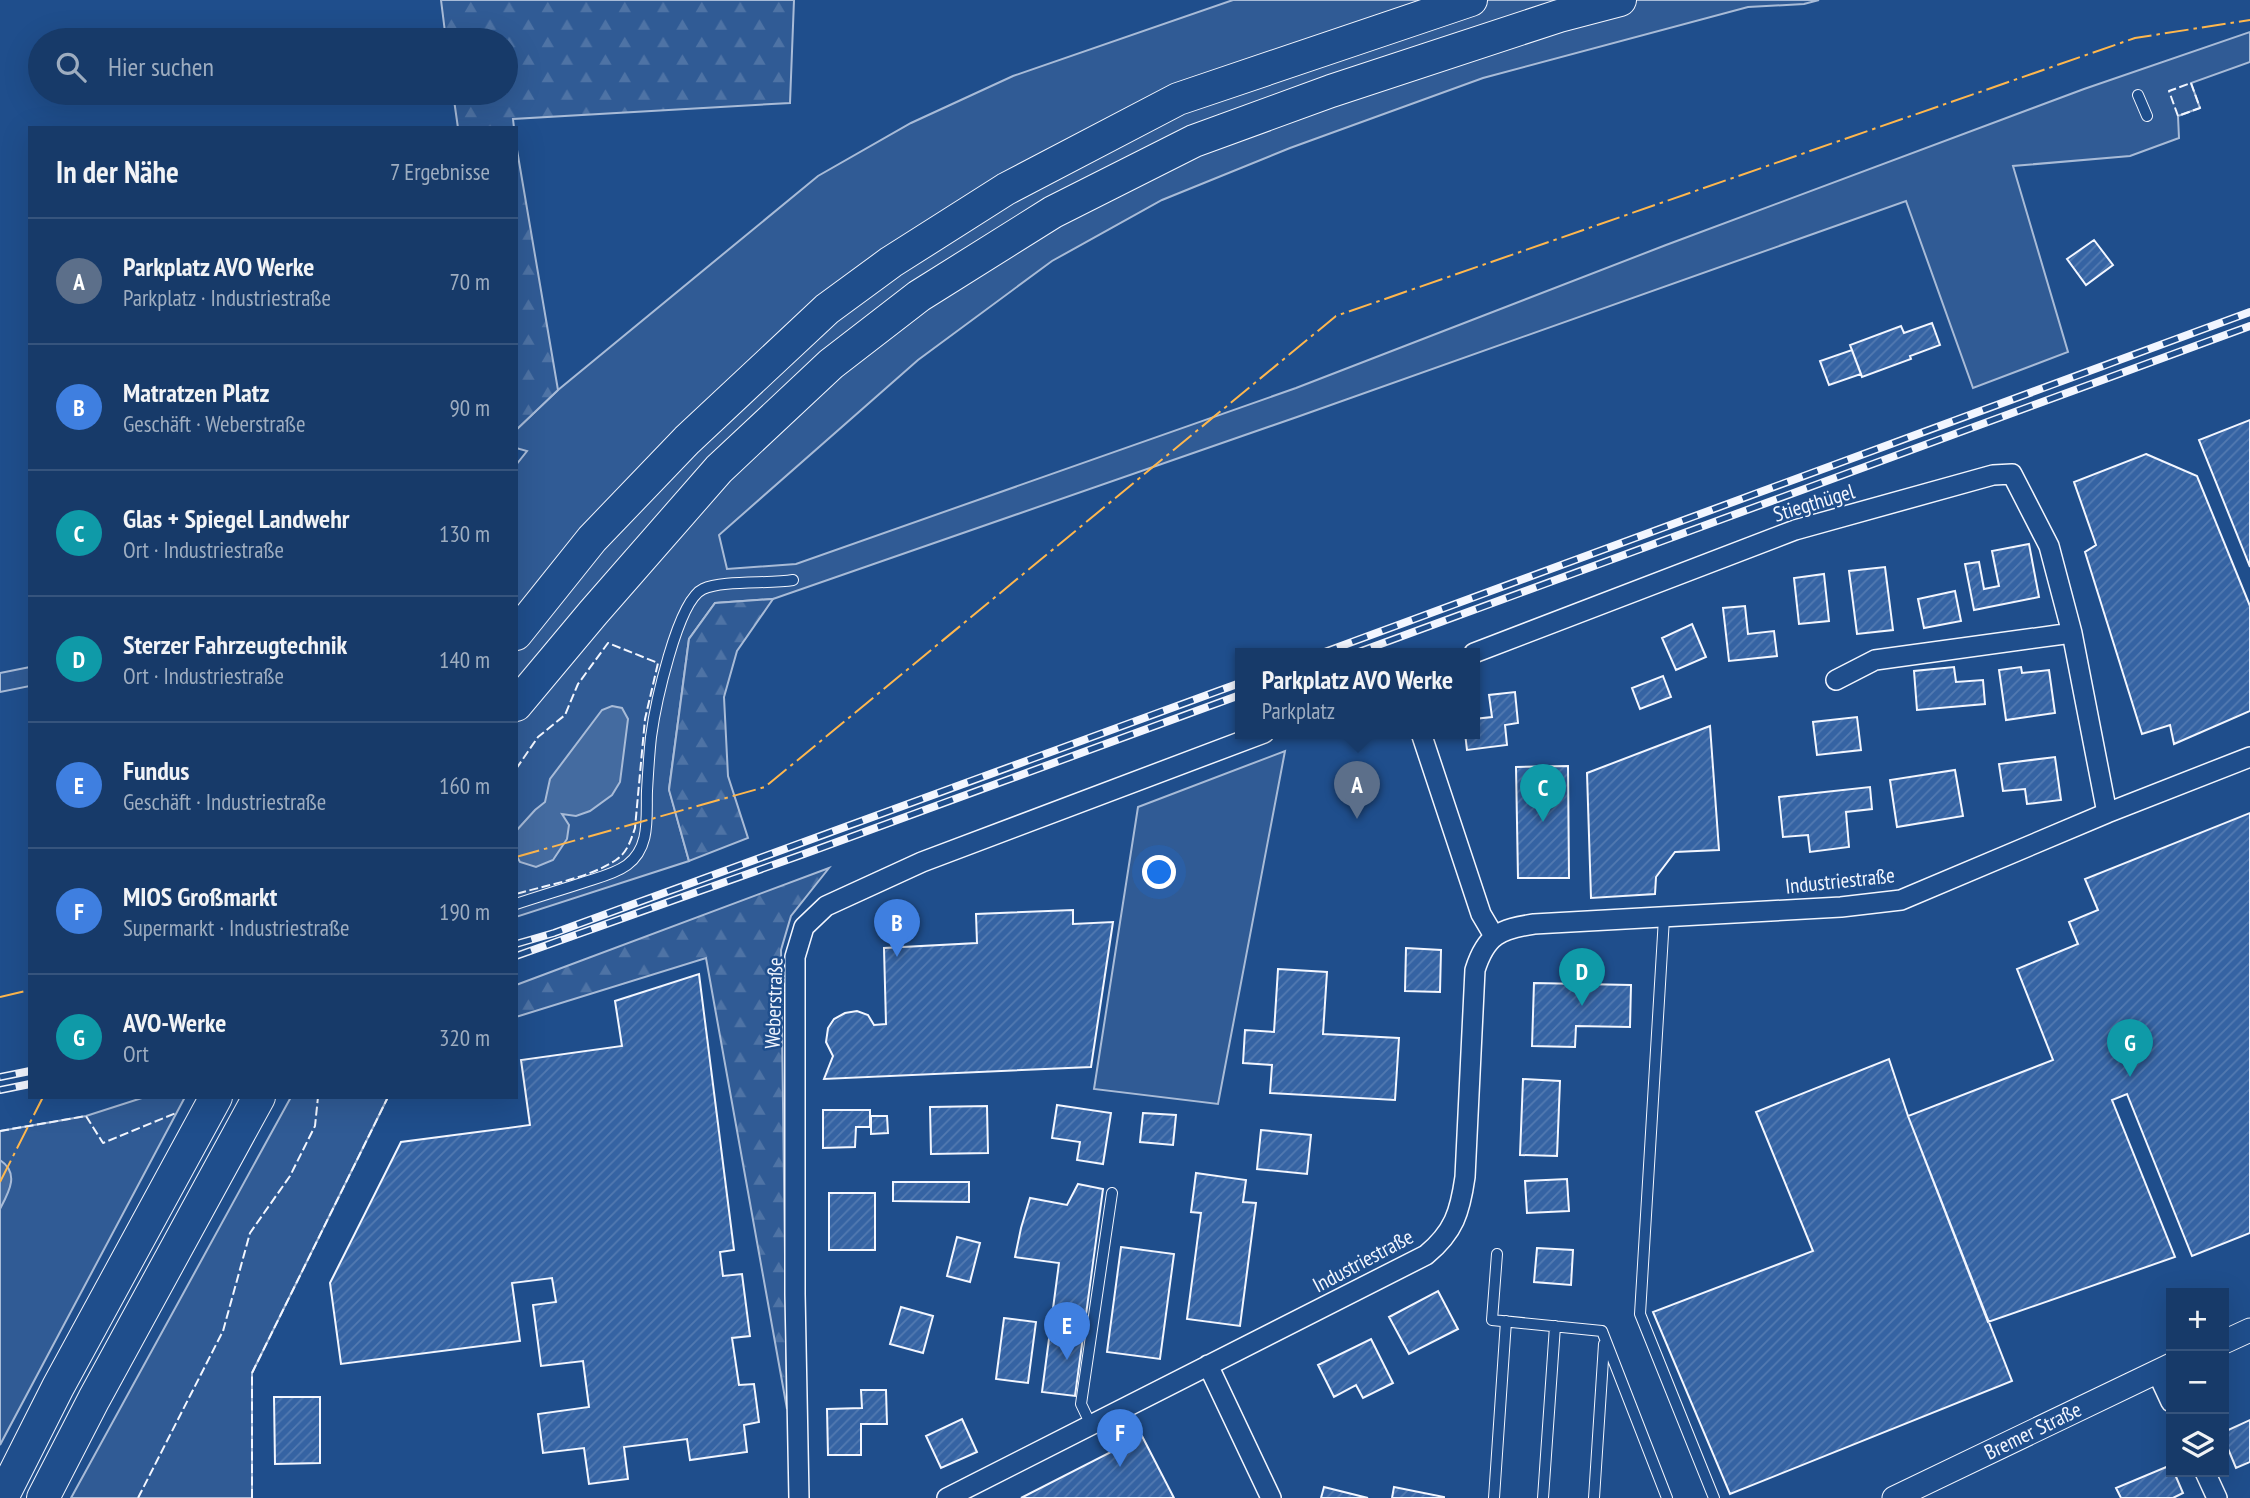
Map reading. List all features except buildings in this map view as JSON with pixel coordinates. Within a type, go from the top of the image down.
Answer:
[{"type":"highway","points":[[518,632],[592,539],[687,440],[827,309],[891,262],[1006,188],[1178,99],[1471,0]]},
{"type":"highway","points":[[518,703],[719,468],[831,364],[919,296],[1052,212],[1194,141],[1559,16],[1620,0]]},
{"type":"highway","points":[[43,1498],[258,1099]]},
{"type":"highway","points":[[2,1498],[58,1387],[214,1101]]},
{"type":"street","name":"Stiegthügel","points":[[1480,651],[1795,530],[1993,475],[2012,474],[2049,546],[2072,633],[2107,813]]},
{"type":"street","points":[[1836,680],[1875,660],[2072,633]]},
{"type":"street","name":"Weberstraße","points":[[799,1498],[794,1294],[795,957],[804,927],[826,906],[922,862],[1248,739]]},
{"type":"street","points":[[1424,739],[1466,880],[1494,936]]},
{"type":"street","name":"Industriestraße","points":[[947,1498],[1426,1255],[1441,1242],[1461,1205],[1465,1177],[1475,970],[1481,950],[1494,936],[1509,928],[1534,924],[1841,907],[1901,900],[2107,813],[2250,757]]},
{"type":"street","points":[[2229,1340],[2250,1330]]},
{"type":"street","points":[[1208,1366],[1271,1498]]},
{"type":"street","name":"Bremer Straße","points":[[1894,1498],[2164,1369]]},
{"type":"street","points":[[2207,1477],[2217,1498]]},
{"type":"lane","points":[[2138,95],[2147,117]]},
{"type":"lane","points":[[518,903],[613,873],[629,864],[642,848],[646,831],[641,814],[651,737],[682,615],[690,600],[700,590],[713,585],[793,580]]},
{"type":"lane","points":[[1664,918],[1640,1314],[1714,1498]]},
{"type":"lane","points":[[1091,1425],[1081,1404],[1112,1193]]},
{"type":"lane","points":[[1497,1254],[1492,1321],[1602,1331],[1667,1498]]},
{"type":"lane","points":[[1494,1498],[1506,1321]]},
{"type":"lane","points":[[1543,1498],[1555,1326]]},
{"type":"lane","points":[[1594,1498],[1604,1340]]},
{"type":"green space","points":[[441,0],[794,0],[790,103],[513,119],[514,126],[458,126],[455,105],[518,105],[518,28],[444,28]]},
{"type":"green space","points":[[1233,0],[1819,0],[1804,4],[1748,7],[1483,78],[1290,148],[1162,200],[1052,261],[918,360],[719,535],[727,569],[796,564],[1296,388],[1666,245],[2084,89],[2250,32],[2250,62],[2191,83],[2200,108],[2178,116],[2179,138],[2130,156],[2013,166],[2068,352],[1973,388],[1906,201],[773,599],[715,603],[689,639],[669,789],[689,861],[518,916],[518,462],[527,451],[518,449],[518,428],[558,390],[818,176],[911,123],[1013,76]]},
{"type":"green space","points":[[518,156],[558,390],[518,428]]},
{"type":"green space","points":[[773,599],[737,651],[724,697],[728,776],[748,838],[689,861],[669,790],[689,639],[715,603]]},
{"type":"green space","points":[[28,667],[28,686],[0,692],[0,673]]},
{"type":"green space","points":[[1285,751],[1218,1104],[1094,1089],[1138,807]]},
{"type":"green space","points":[[829,868],[791,916],[781,950],[787,1409],[706,958],[518,1016],[518,984]]},
{"type":"green space","points":[[139,1099],[184,1099],[0,1445],[0,1131],[86,1116]]},
{"type":"green space","points":[[290,1099],[387,1099],[252,1373],[252,1498],[71,1498]]},
{"type":"shaded area","points":[[612,706],[622,708],[628,719],[620,782],[612,795],[590,811],[576,816],[562,814],[569,825],[567,839],[553,860],[536,867],[520,862],[518,829],[545,802],[550,779],[602,710]]},
{"type":"shaded area","points":[[0,1160],[10,1171],[11,1183],[0,1209]]},
{"type":"railway","points":[[1336,648],[2250,312]]},
{"type":"railway","points":[[1370,648],[2250,326]]},
{"type":"railway","points":[[518,943],[554,933],[1235,685]]},
{"type":"railway","points":[[518,955],[1235,697]]},
{"type":"railway","points":[[0,1077],[28,1071]]},
{"type":"railway","points":[[0,1090],[28,1084]]},
{"type":"fence","points":[[2191,83],[2200,108],[2178,116],[2169,91],[2191,83]]},
{"type":"fence","points":[[518,766],[538,737],[565,715],[578,684],[608,643],[658,663],[645,719],[635,828],[626,850],[616,860],[593,872],[518,893]]},
{"type":"fence","points":[[138,1498],[223,1331],[250,1233],[290,1176],[315,1126],[318,1099]]},
{"type":"fence","points":[[252,1498],[252,1373],[387,1099]]},
{"type":"fence","points":[[0,1131],[86,1116],[103,1143],[176,1113]]},
{"type":"power","points":[[518,856],[765,787],[1336,316],[2135,38],[2250,20]]},
{"type":"power","points":[[0,997],[28,990]]},
{"type":"power","points":[[0,1182],[42,1099]]},
{"type":"place","name":"Parkplatz AVO Werke","points":[[1357,819]]},
{"type":"place","name":"Glas + Spiegel Landwehr","points":[[1543,822]]},
{"type":"place","name":"Matratzen Platz","points":[[897,957]]},
{"type":"place","name":"Sterzer Fahrzeugtechnik","points":[[1582,1006]]},
{"type":"place","name":"AVO-Werke","points":[[2130,1077]]},
{"type":"place","name":"Fundus","points":[[1067,1360]]},
{"type":"place","name":"MIOS Großmarkt","points":[[1120,1467]]}]
